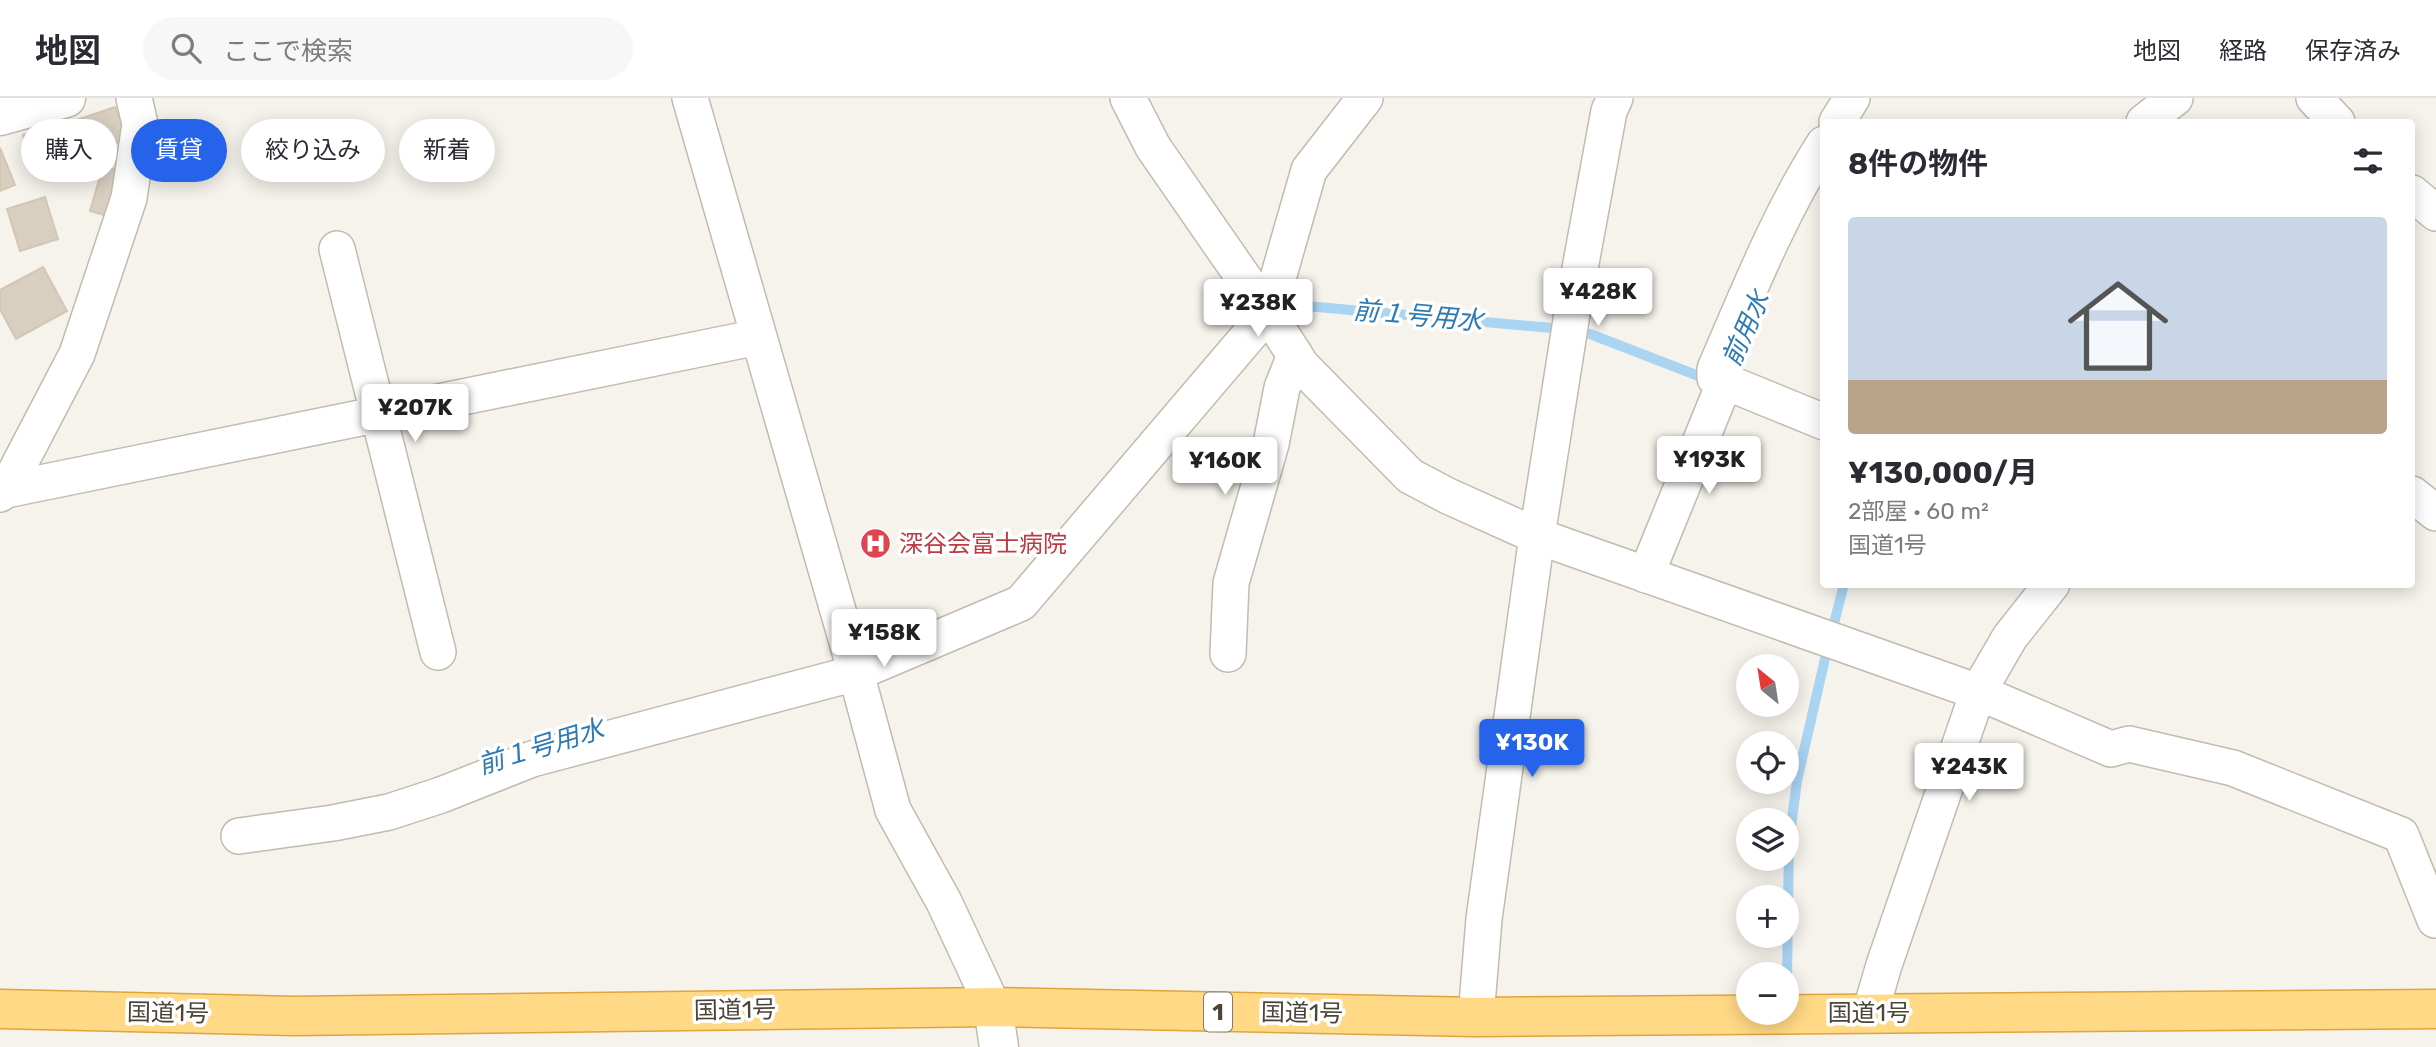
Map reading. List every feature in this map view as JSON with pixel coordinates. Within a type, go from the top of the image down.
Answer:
[{"type":"highway","name":"国道1号","points":[[0,1009],[292,1016],[993,1007],[1476,1017],[2436,1009]]},
{"type":"street","points":[[0,117],[66,98]]},
{"type":"street","points":[[3,492],[77,354],[129,198],[140,124],[134,98]]},
{"type":"street","points":[[690,98],[893,810],[944,902],[993,1007],[999,1047]]},
{"type":"street","points":[[1128,98],[1153,147],[1269,313],[1301,365],[1410,476],[1537,536],[1978,692],[2111,749],[2129,744],[2233,768],[2401,835],[2436,920]]},
{"type":"street","points":[[239,836],[333,823],[389,811],[441,795],[532,759],[856,673],[1021,603],[1269,313],[1309,170],[1365,98]]},
{"type":"street","points":[[1839,119],[1852,98]]},
{"type":"street","points":[[2148,119],[2175,98]]},
{"type":"street","points":[[2314,98],[2334,119]]},
{"type":"street","points":[[1476,1017],[1484,919],[1537,536],[1606,102]]},
{"type":"street","points":[[1646,575],[1722,386],[1715,369],[1759,269],[1820,150]]},
{"type":"street","points":[[2415,195],[2436,212]]},
{"type":"street","points":[[337,249],[438,652]]},
{"type":"street","points":[[3,492],[758,337]]},
{"type":"street","points":[[1228,654],[1231,583],[1271,444],[1282,388],[1295,355]]},
{"type":"street","points":[[1722,386],[1820,421]]},
{"type":"street","points":[[2415,496],[2436,513]]},
{"type":"street","points":[[1870,1013],[1978,692],[2010,637],[2049,588]]},
{"type":"building","points":[[115,107],[127,139],[117,143],[117,119],[80,119]]},
{"type":"building","points":[[0,148],[15,185],[0,191]]},
{"type":"building","points":[[117,170],[125,172],[112,217],[90,211],[98,182],[117,182]]},
{"type":"building","points":[[45,197],[58,239],[20,251],[7,209]]},
{"type":"building","points":[[43,267],[67,311],[16,339],[0,309],[0,290]]},
{"type":"waterway","name":"前１号用水","points":[[1284,304],[1552,328]]},
{"type":"waterway","name":"前１号用水","points":[[1590,334],[1709,380]]},
{"type":"waterway","name":"前用水","points":[[1832,631],[1843,588]]},
{"type":"waterway","name":"前用水","points":[[1787,962],[1789,842],[1797,781],[1827,650]]},
{"type":"place","name":"深谷会富士病院","points":[[876,544]]}]
